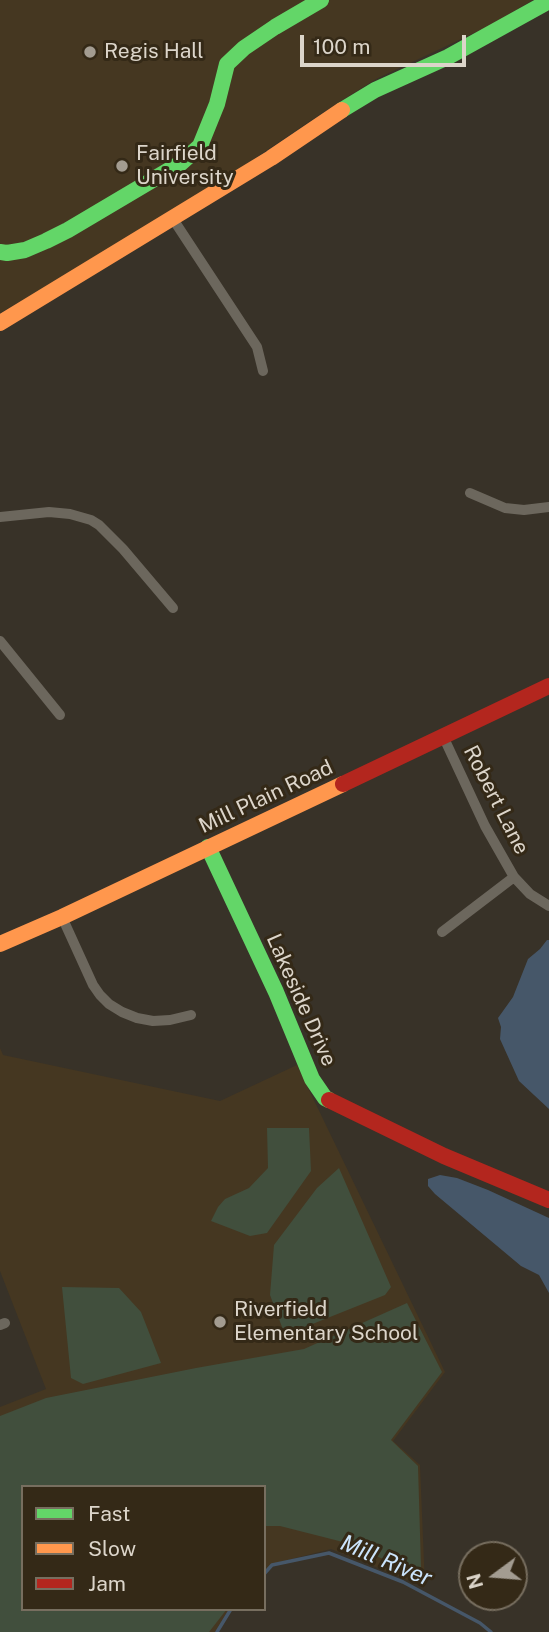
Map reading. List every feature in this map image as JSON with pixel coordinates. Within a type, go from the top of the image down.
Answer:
[{"type":"main road","points":[[0,252],[25,250],[57,235],[181,163],[200,146],[217,104],[227,64],[244,48],[321,0]]},
{"type":"main road","points":[[0,323],[271,159],[375,90],[447,57],[549,1]]},
{"type":"main road","name":"Mill Plain Road","points":[[0,944],[549,686]]},
{"type":"main road","name":"Lakeside Drive","points":[[208,847],[276,992],[312,1079],[326,1098],[444,1156],[549,1200]]},
{"type":"street","points":[[173,219],[257,347],[262,371]]},
{"type":"street","points":[[470,492],[496,505],[514,510],[549,507]]},
{"type":"street","points":[[0,517],[50,512],[91,520],[122,549],[173,608]]},
{"type":"street","points":[[0,641],[60,715]]},
{"type":"street","name":"Robert Lane","points":[[443,736],[485,826],[514,877],[530,894],[549,906]]},
{"type":"street","points":[[442,932],[514,877]]},
{"type":"street","points":[[62,917],[93,985],[109,1003],[129,1015],[153,1021],[191,1015]]},
{"type":"shaded area","name":"Fairfield University","points":[[0,0],[533,0],[489,26],[376,79],[166,218],[0,313]]},
{"type":"shaded area","name":"Riverfield Elementary School","points":[[0,1048],[3,1055],[220,1101],[297,1065],[445,1372],[393,1441],[420,1465],[425,1587],[331,1549],[272,1564],[266,1570],[266,1485],[21,1485],[21,1611],[228,1611],[215,1632],[0,1632],[0,1407],[46,1389],[0,1271]]},
{"type":"green space","points":[[267,1128],[309,1128],[311,1171],[267,1233],[250,1236],[211,1221],[225,1199],[249,1188],[268,1168]]},
{"type":"green space","points":[[339,1168],[391,1287],[385,1295],[285,1335],[270,1295],[274,1245],[317,1188]]},
{"type":"green space","points":[[62,1287],[119,1288],[141,1312],[161,1363],[83,1384],[71,1378]]},
{"type":"green space","points":[[407,1303],[442,1372],[391,1440],[418,1466],[421,1567],[410,1570],[339,1541],[280,1526],[266,1526],[266,1485],[21,1485],[21,1611],[225,1611],[209,1632],[0,1632],[0,1416],[46,1398],[304,1349]]},
{"type":"water","points":[[547,940],[549,1109],[519,1081],[500,1039],[501,1027],[498,1018],[513,997],[528,959]]},
{"type":"water","points":[[440,1175],[457,1178],[488,1190],[549,1218],[549,1293],[539,1275],[521,1266],[435,1194],[428,1186],[428,1179]]},
{"type":"waterway","name":"Mill River","points":[[266,1572],[272,1565],[329,1553],[403,1582],[480,1623],[491,1632]]},
{"type":"waterway","name":"Mill River","points":[[217,1632],[230,1611]]},
{"type":"traffic: fast","points":[[0,252],[25,250],[46,241],[181,163],[200,146],[217,104],[227,64],[244,48],[321,0]]},
{"type":"traffic: fast","points":[[342,110],[375,90],[448,57],[549,1]]},
{"type":"traffic: fast","points":[[208,847],[276,992],[312,1079],[329,1100]]},
{"type":"traffic: slow","points":[[0,323],[271,158],[342,110]]},
{"type":"traffic: slow","points":[[0,944],[343,784]]},
{"type":"traffic: jam","points":[[343,784],[549,686]]},
{"type":"traffic: jam","points":[[329,1100],[444,1156],[549,1200]]},
{"type":"place","name":"Regis Hall","points":[[90,52]]},
{"type":"place","name":"Fairfield University","points":[[122,166]]},
{"type":"place","name":"Riverfield Elementary School","points":[[220,1322]]}]
